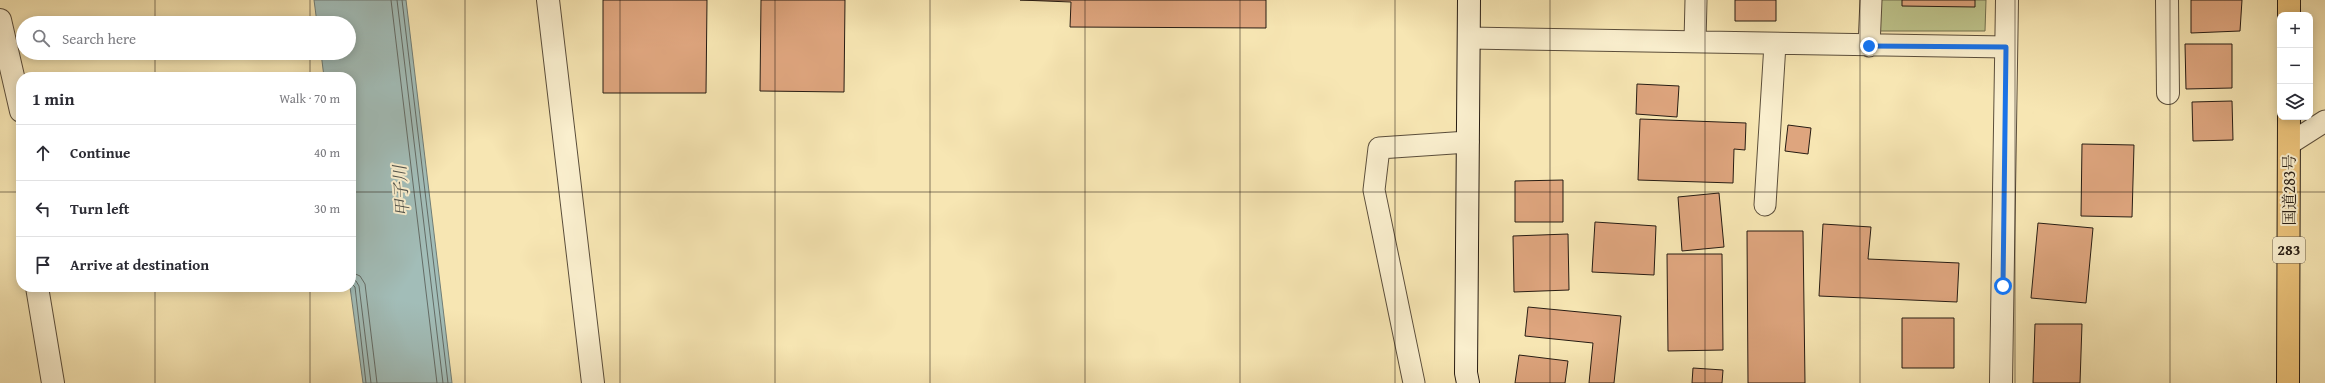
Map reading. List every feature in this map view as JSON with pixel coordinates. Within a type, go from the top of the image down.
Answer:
[{"type":"highway","points":[[2289,0],[2289,12]]},
{"type":"highway","name":"国道283号","points":[[2288,383],[2289,120]]},
{"type":"street","points":[[548,0],[593,383]]},
{"type":"street","points":[[1468,383],[1466,365],[1469,0]]},
{"type":"street","points":[[2001,383],[2007,0]]},
{"type":"street","points":[[2167,0],[2168,93]]},
{"type":"street","points":[[0,20],[16,89]]},
{"type":"street","points":[[39,292],[53,383]]},
{"type":"lane","points":[[1695,42],[1696,0]]},
{"type":"lane","points":[[1869,46],[1871,0]]},
{"type":"lane","points":[[1469,38],[1869,46],[2006,47]]},
{"type":"lane","points":[[1765,205],[1775,44]]},
{"type":"lane","points":[[2289,144],[2325,121]]},
{"type":"lane","points":[[1414,383],[1374,190],[1379,148],[1468,142]]},
{"type":"green space","points":[[1875,0],[1986,0],[1985,31],[1875,31]]},
{"type":"water","name":"甲子川","points":[[314,0],[406,0],[452,383],[363,383],[351,292],[356,292],[356,72],[323,72],[322,60],[356,60],[356,16],[316,16]]},
{"type":"building","points":[[603,0],[707,0],[706,93],[603,93]]},
{"type":"building","points":[[761,0],[845,0],[844,92],[760,91]]},
{"type":"building","points":[[1020,0],[1266,0],[1266,28],[1070,27],[1071,2]]},
{"type":"building","points":[[1735,0],[1776,0],[1776,21],[1735,21]]},
{"type":"building","points":[[1902,0],[1975,0],[1975,7],[1902,6]]},
{"type":"building","points":[[2191,0],[2242,0],[2240,31],[2191,33]]},
{"type":"building","points":[[2185,44],[2232,44],[2232,88],[2186,89]]},
{"type":"building","points":[[1637,84],[1679,86],[1677,117],[1636,114]]},
{"type":"building","points":[[2232,101],[2233,140],[2193,141],[2192,102]]},
{"type":"building","points":[[1640,119],[1746,123],[1745,150],[1734,149],[1733,183],[1638,180]]},
{"type":"building","points":[[1788,125],[1811,128],[1808,154],[1785,151]]},
{"type":"building","points":[[2082,144],[2134,145],[2132,217],[2081,216]]},
{"type":"building","points":[[1563,180],[1563,222],[1515,222],[1515,181]]},
{"type":"building","points":[[1719,193],[1724,247],[1682,251],[1678,197]]},
{"type":"building","points":[[1595,222],[1656,226],[1654,275],[1592,272]]},
{"type":"building","points":[[2038,223],[2093,228],[2086,303],[2031,298]]},
{"type":"building","points":[[1823,224],[1871,227],[1868,259],[1959,263],[1957,302],[1819,296]]},
{"type":"building","points":[[1747,231],[1803,231],[1805,383],[1748,383]]},
{"type":"building","points":[[1568,234],[1569,290],[1514,292],[1513,236]]},
{"type":"building","points":[[1667,254],[1722,254],[1723,350],[1668,351]]},
{"type":"building","points":[[1528,307],[1621,316],[1614,383],[1589,383],[1593,343],[1525,336]]},
{"type":"building","points":[[1902,318],[1954,318],[1954,368],[1902,368]]},
{"type":"building","points":[[2035,324],[2082,324],[2080,383],[2033,383]]},
{"type":"building","points":[[1519,355],[1568,361],[1565,383],[1515,383]]},
{"type":"building","points":[[1693,368],[1723,370],[1722,383],[1692,383]]},
{"type":"route","points":[[1869,46],[2006,47],[2003,286]]}]
